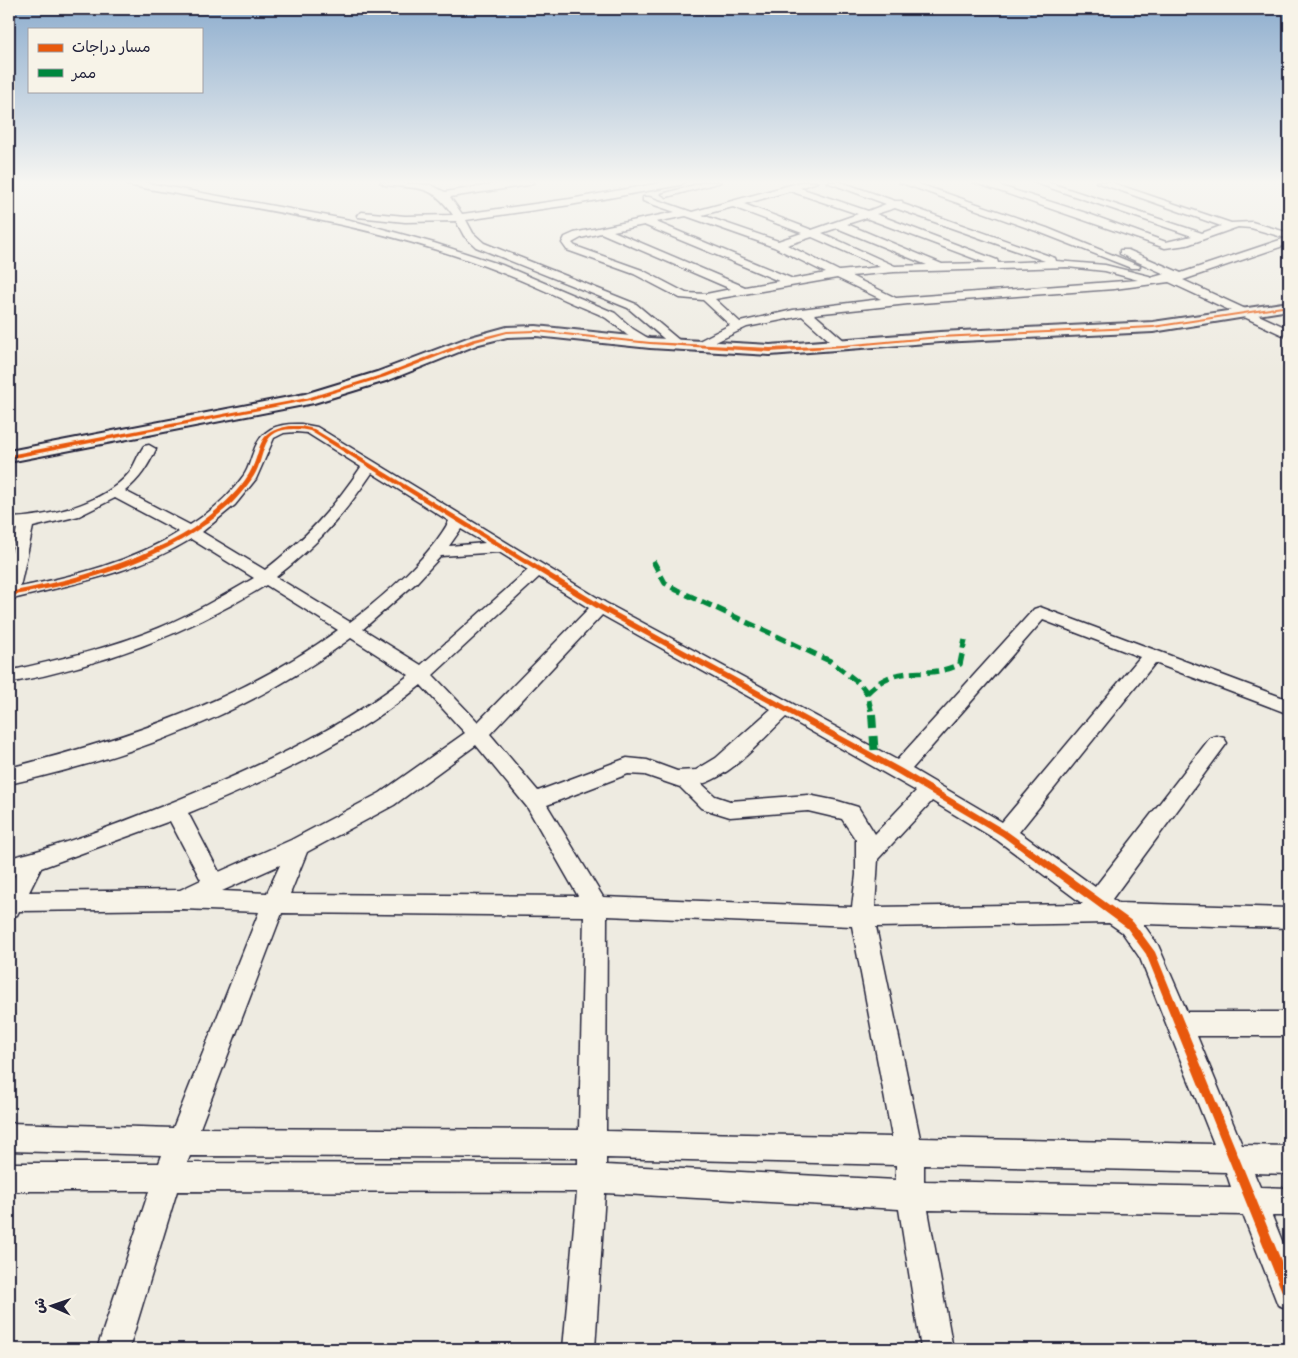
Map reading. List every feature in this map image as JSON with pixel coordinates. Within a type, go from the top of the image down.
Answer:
[{"type":"street","points":[[434,245],[498,267],[611,316],[629,332],[650,343]]},
{"type":"street","points":[[481,245],[528,262],[632,306],[680,346]]},
{"type":"street","points":[[569,245],[571,248],[638,272],[684,296],[706,297],[789,281],[894,269],[1061,263],[1114,270],[1154,281]]},
{"type":"street","points":[[638,245],[743,290]]},
{"type":"street","points":[[703,245],[789,281]]},
{"type":"street","points":[[779,245],[893,302]]},
{"type":"street","points":[[841,245],[894,269]]},
{"type":"street","points":[[856,252],[875,245]]},
{"type":"street","points":[[888,245],[942,268]]},
{"type":"street","points":[[949,245],[1001,265]]},
{"type":"street","points":[[1013,245],[1061,263]]},
{"type":"street","points":[[1086,245],[1175,277]]},
{"type":"street","points":[[1106,245],[1175,277],[1289,334]]},
{"type":"street","points":[[697,347],[737,325],[805,313],[893,302],[1072,290],[1154,281],[1175,277],[1278,245]]},
{"type":"street","points":[[706,297],[737,325]]},
{"type":"street","points":[[9,457],[308,399],[390,373],[473,341],[507,332],[536,331],[680,346],[770,350],[940,338],[1153,327],[1289,306]]},
{"type":"street","points":[[805,313],[844,346]]},
{"type":"street","points":[[26,524],[9,594],[55,585],[125,563],[171,544],[191,532],[225,506],[251,476],[266,438],[275,431],[298,428],[312,430],[600,607],[899,771],[1005,834],[1130,925],[1150,952],[1289,1294]]},
{"type":"street","points":[[9,523],[26,524],[59,516],[93,504],[132,478],[149,449]]},
{"type":"street","points":[[9,677],[60,667],[161,633],[232,599],[266,579],[316,537],[352,494],[370,465]]},
{"type":"street","points":[[114,491],[191,532],[422,674],[478,734],[534,801],[596,906],[592,1178],[579,1349]]},
{"type":"street","points":[[9,776],[97,752],[205,713],[285,675],[375,613],[446,539],[458,519]]},
{"type":"street","points":[[434,552],[504,547]]},
{"type":"street","points":[[9,867],[33,862],[175,810],[289,759],[322,741],[389,699],[422,674],[516,591],[538,569]]},
{"type":"street","points":[[183,899],[214,883],[299,846],[386,799],[478,734],[600,607]]},
{"type":"street","points":[[899,771],[1040,613],[1286,710]]},
{"type":"street","points":[[1005,834],[1152,656]]},
{"type":"street","points":[[534,801],[627,766],[647,768],[676,779],[689,780],[703,776],[723,763],[784,708]]},
{"type":"street","points":[[1105,907],[1217,744]]},
{"type":"street","points":[[689,780],[690,786],[708,802],[730,809],[808,804],[850,813],[857,821],[867,840],[868,855],[862,916],[909,1153],[911,1196],[937,1349]]},
{"type":"street","points":[[868,855],[930,789]]},
{"type":"street","points":[[175,810],[214,883]]},
{"type":"street","points":[[113,1349],[167,1178],[274,903],[299,846]]},
{"type":"street","points":[[10,904],[33,862]]},
{"type":"street","points":[[10,904],[183,899],[274,903],[596,906],[862,916],[1105,907],[1289,918]]},
{"type":"street","points":[[1179,1024],[1289,1024]]},
{"type":"street","points":[[9,1137],[182,1142],[592,1144],[909,1153],[1289,1160]]},
{"type":"street","points":[[9,1177],[592,1178],[911,1196],[1289,1202]]},
{"type":"marked path","points":[[653,561],[665,583],[830,661],[860,684],[867,693],[871,706],[875,757]]},
{"type":"marked path","points":[[867,693],[882,679],[893,674],[940,672],[960,664],[965,640]]},
{"type":"cycle path","points":[[9,457],[308,399],[383,376],[473,341],[507,332],[536,331],[650,343],[770,350],[843,346],[940,337],[1153,327],[1289,306]]},
{"type":"cycle path","points":[[9,594],[75,580],[109,570],[175,542],[204,524],[230,502],[251,476],[269,435],[279,430],[290,428],[312,430],[600,607],[899,771],[1005,834],[1130,925],[1150,952],[1289,1294]]}]
